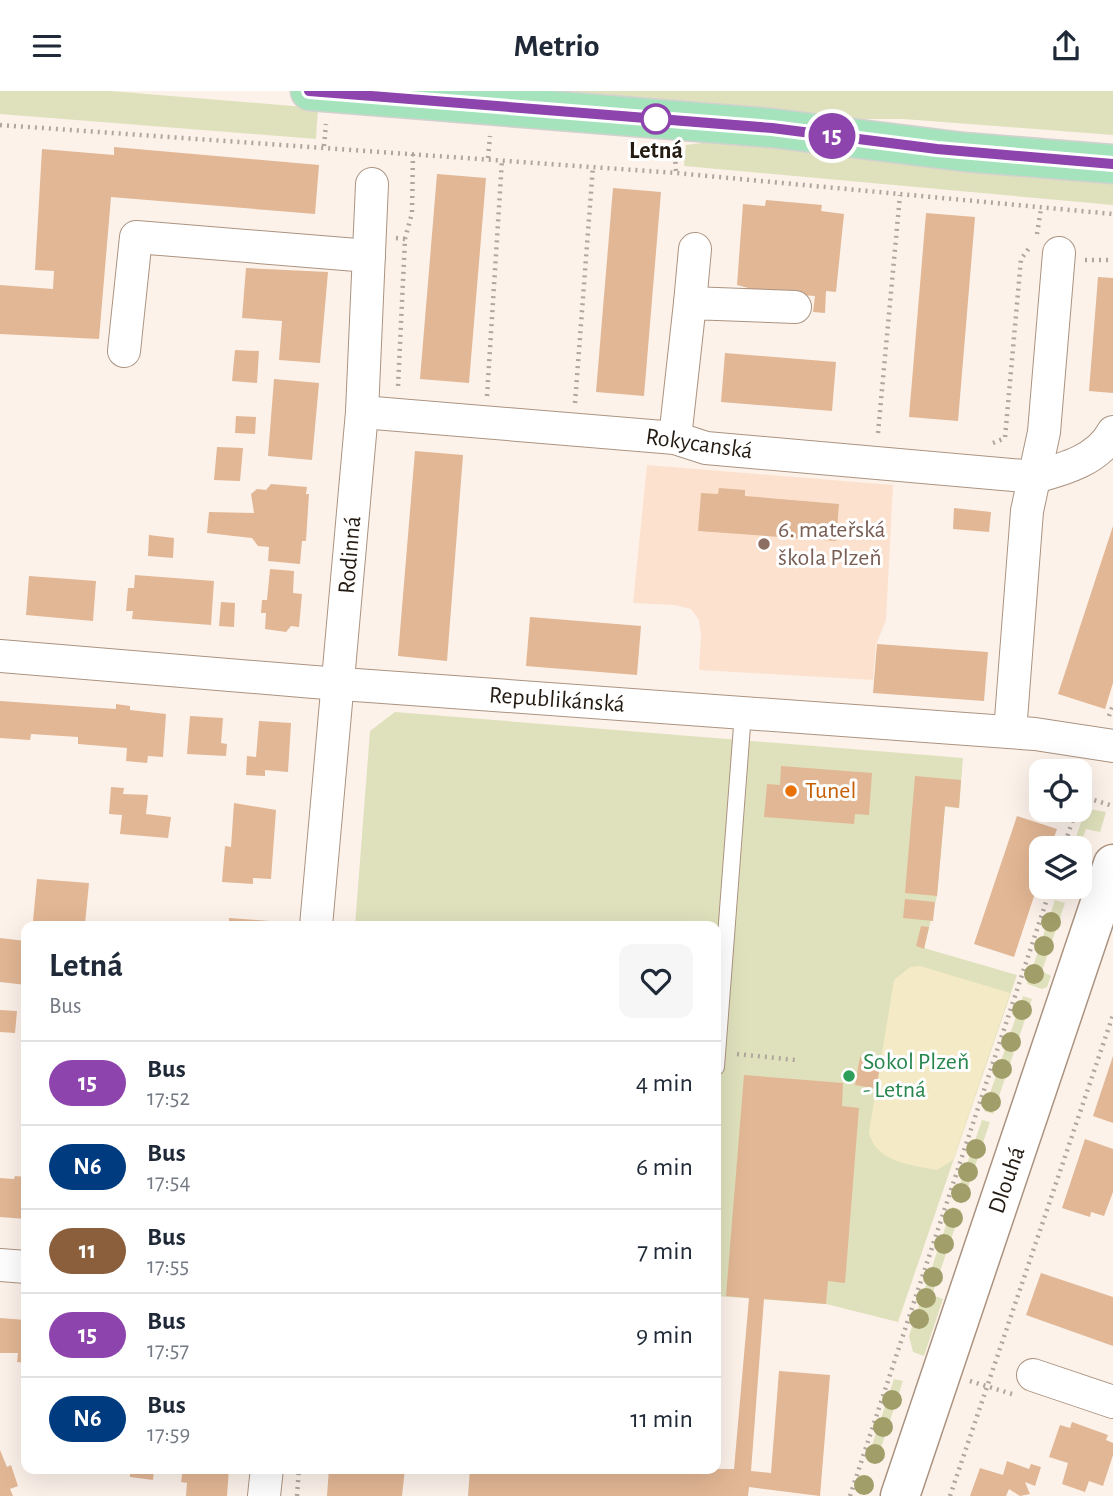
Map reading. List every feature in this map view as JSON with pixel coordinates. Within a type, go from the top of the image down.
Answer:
[{"type":"main road","points":[[310,91],[772,128],[937,149],[1113,164]]},
{"type":"street","name":"Rodinná","points":[[316,921],[362,412],[372,184]]},
{"type":"street","points":[[124,351],[136,237],[369,256]]},
{"type":"street","points":[[675,438],[695,249]]},
{"type":"street","points":[[1010,732],[1027,511],[1044,432],[1059,253]]},
{"type":"street","points":[[690,303],[795,307]]},
{"type":"street","name":"Rokycanská","points":[[362,412],[675,438],[706,448],[1035,477]]},
{"type":"street","points":[[1035,477],[1076,466],[1109,439],[1113,432]]},
{"type":"street","name":"Republikánská","points":[[0,656],[339,684],[1010,732],[1113,745]]},
{"type":"street","name":"Dlouhá","points":[[900,1496],[1113,864]]},
{"type":"street","points":[[0,1265],[21,1267]]},
{"type":"street","points":[[1033,1375],[1113,1402]]},
{"type":"street","points":[[264,1496],[266,1474]]},
{"type":"lane","points":[[721,996],[743,713]]},
{"type":"path","points":[[0,125],[593,166],[1113,214]]},
{"type":"path","points":[[488,158],[490,131]]},
{"type":"path","points":[[404,239],[412,213],[413,152]]},
{"type":"path","points":[[672,154],[677,155],[676,173]]},
{"type":"path","points":[[486,404],[502,160]]},
{"type":"path","points":[[574,411],[593,166]]},
{"type":"path","points":[[878,433],[900,195]]},
{"type":"path","points":[[982,442],[996,443],[1006,438],[1021,259],[1036,240],[1041,209]]},
{"type":"path","points":[[865,432],[891,434]]},
{"type":"path","points":[[1092,799],[1113,806]]},
{"type":"path","points":[[850,1496],[1047,899]]},
{"type":"path","points":[[950,1496],[1113,1015]]},
{"type":"path","points":[[721,1060],[796,1060]]},
{"type":"path","points":[[297,1496],[299,1474]]},
{"type":"shaded area","name":"6. mateřská škola Plzeň","points":[[647,465],[893,485],[886,620],[876,645],[873,680],[699,670],[701,635],[699,620],[691,609],[674,605],[633,603]]},
{"type":"green space","points":[[0,91],[111,91],[318,108],[316,139],[0,114]]},
{"type":"green space","points":[[548,91],[1113,91],[1113,135],[903,119],[823,119]]},
{"type":"green space","points":[[725,140],[1113,178],[1113,205],[684,166],[686,145]]},
{"type":"green space","name":"Sokol Plzeň - Letná","points":[[395,712],[963,758],[959,808],[945,807],[937,896],[924,948],[1017,975],[898,1322],[826,1304],[721,1296],[721,921],[355,921],[370,731]]},
{"type":"green space","points":[[1092,810],[1106,812],[1100,832],[1086,829],[1084,836],[1076,836],[1081,822],[1092,822]]},
{"type":"green space","points":[[1055,900],[1065,903],[1042,971],[1051,976],[1047,987],[1042,989],[1027,984]]},
{"type":"green space","points":[[1023,996],[1032,999],[993,1114],[984,1111]]},
{"type":"green space","points":[[982,1120],[990,1122],[963,1202],[955,1199]]},
{"type":"green space","points":[[952,1207],[961,1210],[932,1295],[943,1299],[924,1356],[913,1352],[909,1336]]},
{"type":"green space","points":[[894,1379],[903,1381],[876,1463],[867,1460]]},
{"type":"sand","points":[[920,966],[1010,993],[953,1160],[937,1170],[906,1164],[886,1156],[878,1150],[869,1132],[894,980],[910,967]]},
{"type":"building","points":[[114,147],[319,165],[315,214],[111,197],[99,339],[0,334],[0,285],[53,289],[54,271],[35,270],[42,149],[114,155]]},
{"type":"building","points":[[437,174],[486,178],[469,383],[420,379]]},
{"type":"building","points":[[613,188],[661,192],[644,396],[596,392]]},
{"type":"building","points":[[766,200],[822,205],[821,211],[844,214],[836,292],[826,291],[825,313],[813,312],[815,296],[758,292],[747,300],[748,288],[737,285],[743,204],[765,206]]},
{"type":"building","points":[[926,213],[975,217],[958,421],[909,417]]},
{"type":"building","points":[[246,268],[328,272],[320,363],[279,360],[282,321],[242,318]]},
{"type":"building","points":[[1098,277],[1113,278],[1113,393],[1089,391]]},
{"type":"building","points":[[235,350],[259,351],[257,383],[232,381]]},
{"type":"building","points":[[725,353],[836,362],[832,411],[721,402]]},
{"type":"building","points":[[274,379],[319,383],[312,460],[268,456]]},
{"type":"building","points":[[236,416],[256,417],[255,434],[235,433]]},
{"type":"building","points":[[217,447],[243,448],[240,481],[214,480]]},
{"type":"building","points":[[415,451],[463,455],[447,661],[398,656]]},
{"type":"building","points":[[271,484],[307,487],[306,494],[309,494],[306,541],[302,541],[300,564],[268,561],[269,547],[258,546],[252,538],[207,533],[209,512],[254,513],[251,494],[257,489],[266,490]]},
{"type":"building","points":[[719,488],[745,490],[745,496],[839,504],[836,541],[698,531],[701,493],[718,494]]},
{"type":"building","points":[[954,508],[991,512],[989,532],[953,529]]},
{"type":"building","points":[[1113,526],[1113,683],[1105,709],[1058,694]]},
{"type":"building","points":[[149,535],[174,538],[173,558],[148,556]]},
{"type":"building","points":[[270,569],[294,571],[293,593],[302,594],[299,627],[291,626],[286,632],[265,629],[266,613],[261,613],[262,600],[267,600]]},
{"type":"building","points":[[135,575],[214,581],[211,625],[132,619],[133,611],[126,611],[128,588],[134,588]]},
{"type":"building","points":[[29,576],[96,581],[93,621],[26,615]]},
{"type":"building","points":[[221,602],[235,603],[234,627],[219,626]]},
{"type":"building","points":[[530,617],[641,626],[637,675],[526,666]]},
{"type":"building","points":[[877,644],[988,652],[984,701],[873,693]]},
{"type":"building","points":[[0,701],[116,709],[116,704],[130,706],[130,710],[166,714],[163,757],[148,756],[147,763],[126,761],[127,748],[78,744],[78,737],[31,734],[30,740],[0,738]]},
{"type":"building","points":[[190,716],[223,718],[221,743],[227,744],[226,756],[187,754]]},
{"type":"building","points":[[259,721],[291,723],[288,772],[265,770],[265,776],[246,775],[247,756],[256,757]]},
{"type":"building","points":[[781,766],[872,773],[869,815],[855,814],[854,824],[764,817],[767,784],[780,785]]},
{"type":"building","points":[[915,776],[961,780],[959,808],[945,806],[937,896],[905,893]]},
{"type":"building","points":[[111,787],[124,788],[123,794],[148,795],[146,814],[171,817],[168,838],[120,834],[122,815],[109,814]]},
{"type":"building","points":[[234,803],[276,810],[271,879],[253,878],[253,884],[222,882],[225,846],[231,847]]},
{"type":"building","points":[[1017,816],[1057,829],[1055,836],[1029,836],[1029,899],[1033,899],[1014,957],[974,944]]},
{"type":"building","points":[[37,879],[89,883],[85,921],[33,921]]},
{"type":"building","points":[[905,899],[935,902],[933,921],[903,918]]},
{"type":"building","points":[[229,918],[270,921],[229,921]]},
{"type":"building","points":[[921,926],[929,927],[924,949],[916,946]]},
{"type":"building","points":[[0,938],[21,940],[21,984],[0,982]]},
{"type":"building","points":[[0,1010],[17,1011],[15,1033],[0,1032]]},
{"type":"building","points":[[1113,1056],[1113,1123],[1093,1116]]},
{"type":"building","points":[[860,1057],[881,1061],[876,1089],[855,1085]]},
{"type":"building","points":[[744,1075],[843,1083],[842,1106],[859,1108],[845,1283],[828,1281],[826,1304],[764,1299],[751,1471],[771,1473],[779,1371],[830,1375],[820,1496],[749,1487],[748,1496],[468,1496],[470,1474],[721,1474],[721,1469],[734,1469],[749,1298],[726,1296]]},
{"type":"building","points":[[1085,1139],[1113,1149],[1113,1192],[1104,1216],[1091,1212],[1090,1217],[1062,1208]]},
{"type":"building","points":[[15,1176],[21,1177],[21,1219],[0,1217],[0,1178],[14,1179]]},
{"type":"building","points":[[1041,1273],[1113,1297],[1113,1346],[1026,1315]]},
{"type":"building","points":[[0,1318],[21,1320],[21,1362],[17,1362],[18,1353],[0,1353]]},
{"type":"building","points":[[1072,1422],[1108,1435],[1106,1440],[1113,1443],[1113,1455],[1103,1486],[1089,1481],[1085,1492],[1062,1484],[1068,1463],[1049,1457],[1060,1425],[1070,1428]]},
{"type":"building","points":[[0,1450],[7,1467],[11,1465],[18,1486],[10,1489],[13,1496],[0,1496]]},
{"type":"building","points":[[1007,1461],[1029,1469],[1031,1464],[1041,1467],[1035,1486],[1025,1482],[1030,1494],[1020,1496],[1009,1489],[1006,1496],[970,1496],[980,1468],[1003,1475]]},
{"type":"building","points":[[130,1474],[154,1474],[153,1480],[130,1477]]},
{"type":"building","points":[[182,1474],[229,1474],[227,1496],[186,1496],[187,1483],[181,1482]]},
{"type":"building","points":[[329,1474],[404,1474],[402,1496],[327,1496]]},
{"type":"bus line","name":"15","points":[[309,91],[772,128],[937,149],[1113,164]]},
{"type":"place","name":"Letná","points":[[656,119]]},
{"type":"place","name":"6. mateřská škola Plzeň","points":[[764,544]]},
{"type":"place","name":"Tunel","points":[[791,791]]},
{"type":"place","name":"Sokol Plzeň - Letná","points":[[849,1076]]}]
